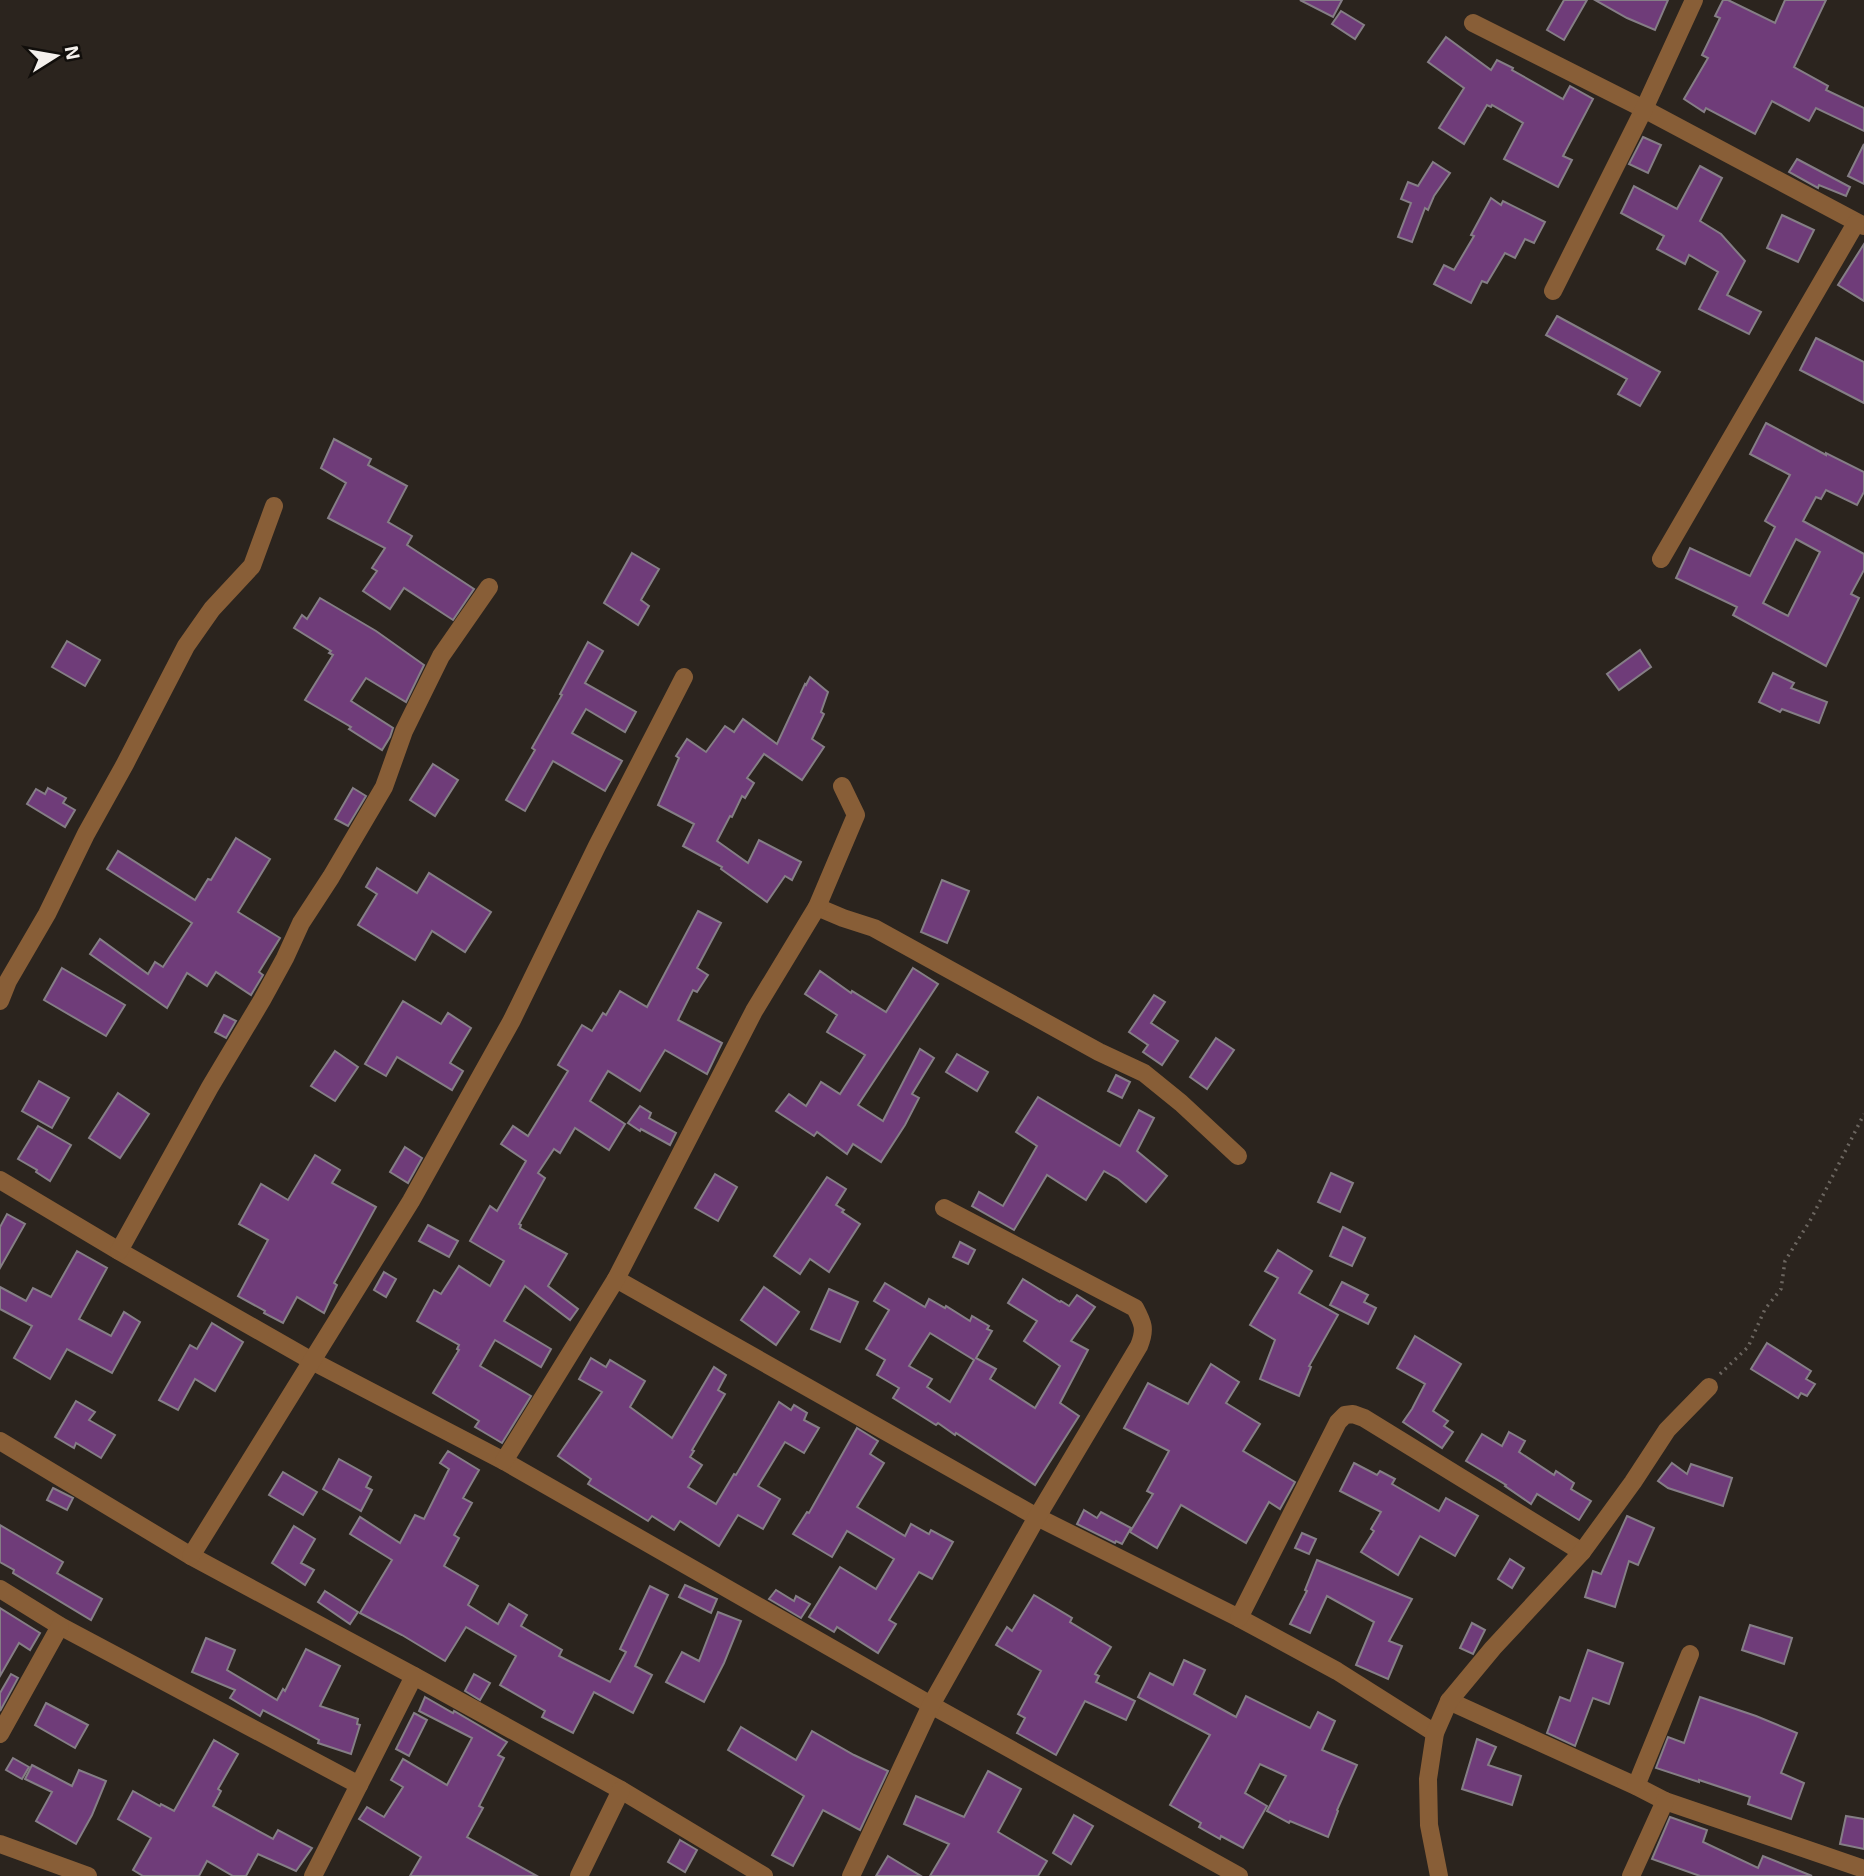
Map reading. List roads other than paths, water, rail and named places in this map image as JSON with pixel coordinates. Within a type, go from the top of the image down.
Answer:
[{"type":"street","points":[[1553,291],[1644,110],[1695,0]]},
{"type":"street","points":[[1473,23],[1860,225],[1661,559]]},
{"type":"street","points":[[0,1001],[8,981],[47,914],[86,834],[186,646],[212,609],[253,566],[274,506]]},
{"type":"street","points":[[119,1251],[262,1000],[300,923],[331,877],[384,787],[404,731],[441,656],[489,587]]},
{"type":"street","points":[[191,1556],[411,1201],[512,1020],[684,677]]},
{"type":"street","points":[[504,1461],[616,1279],[754,1011],[817,907],[856,815],[842,786]]},
{"type":"street","points":[[817,907],[874,929],[1099,1052],[1144,1073],[1238,1156]]},
{"type":"street","points":[[0,1180],[312,1361],[504,1461],[931,1705],[1239,1876]]},
{"type":"street","points":[[851,1876],[931,1705],[1144,1335],[1143,1322],[1135,1308],[944,1208]]},
{"type":"street","points":[[616,1279],[1037,1517],[1239,1618],[1337,1671],[1434,1733]]},
{"type":"street","points":[[1439,1876],[1429,1825],[1428,1779],[1434,1733],[1449,1701],[1493,1648],[1582,1552],[1667,1430],[1709,1387]]},
{"type":"street","points":[[1239,1618],[1338,1422],[1345,1415],[1353,1414],[1364,1418],[1582,1552]]},
{"type":"street","points":[[0,1441],[191,1556],[621,1790],[764,1876]]},
{"type":"street","points":[[0,1589],[60,1626],[359,1785]]},
{"type":"street","points":[[0,1734],[60,1626]]},
{"type":"street","points":[[1636,1786],[1690,1654]]},
{"type":"street","points":[[313,1876],[414,1676]]},
{"type":"street","points":[[1449,1701],[1665,1801],[1864,1869]]},
{"type":"street","points":[[579,1876],[621,1790]]},
{"type":"street","points":[[1631,1876],[1665,1801]]},
{"type":"street","points":[[0,1844],[88,1876]]}]
